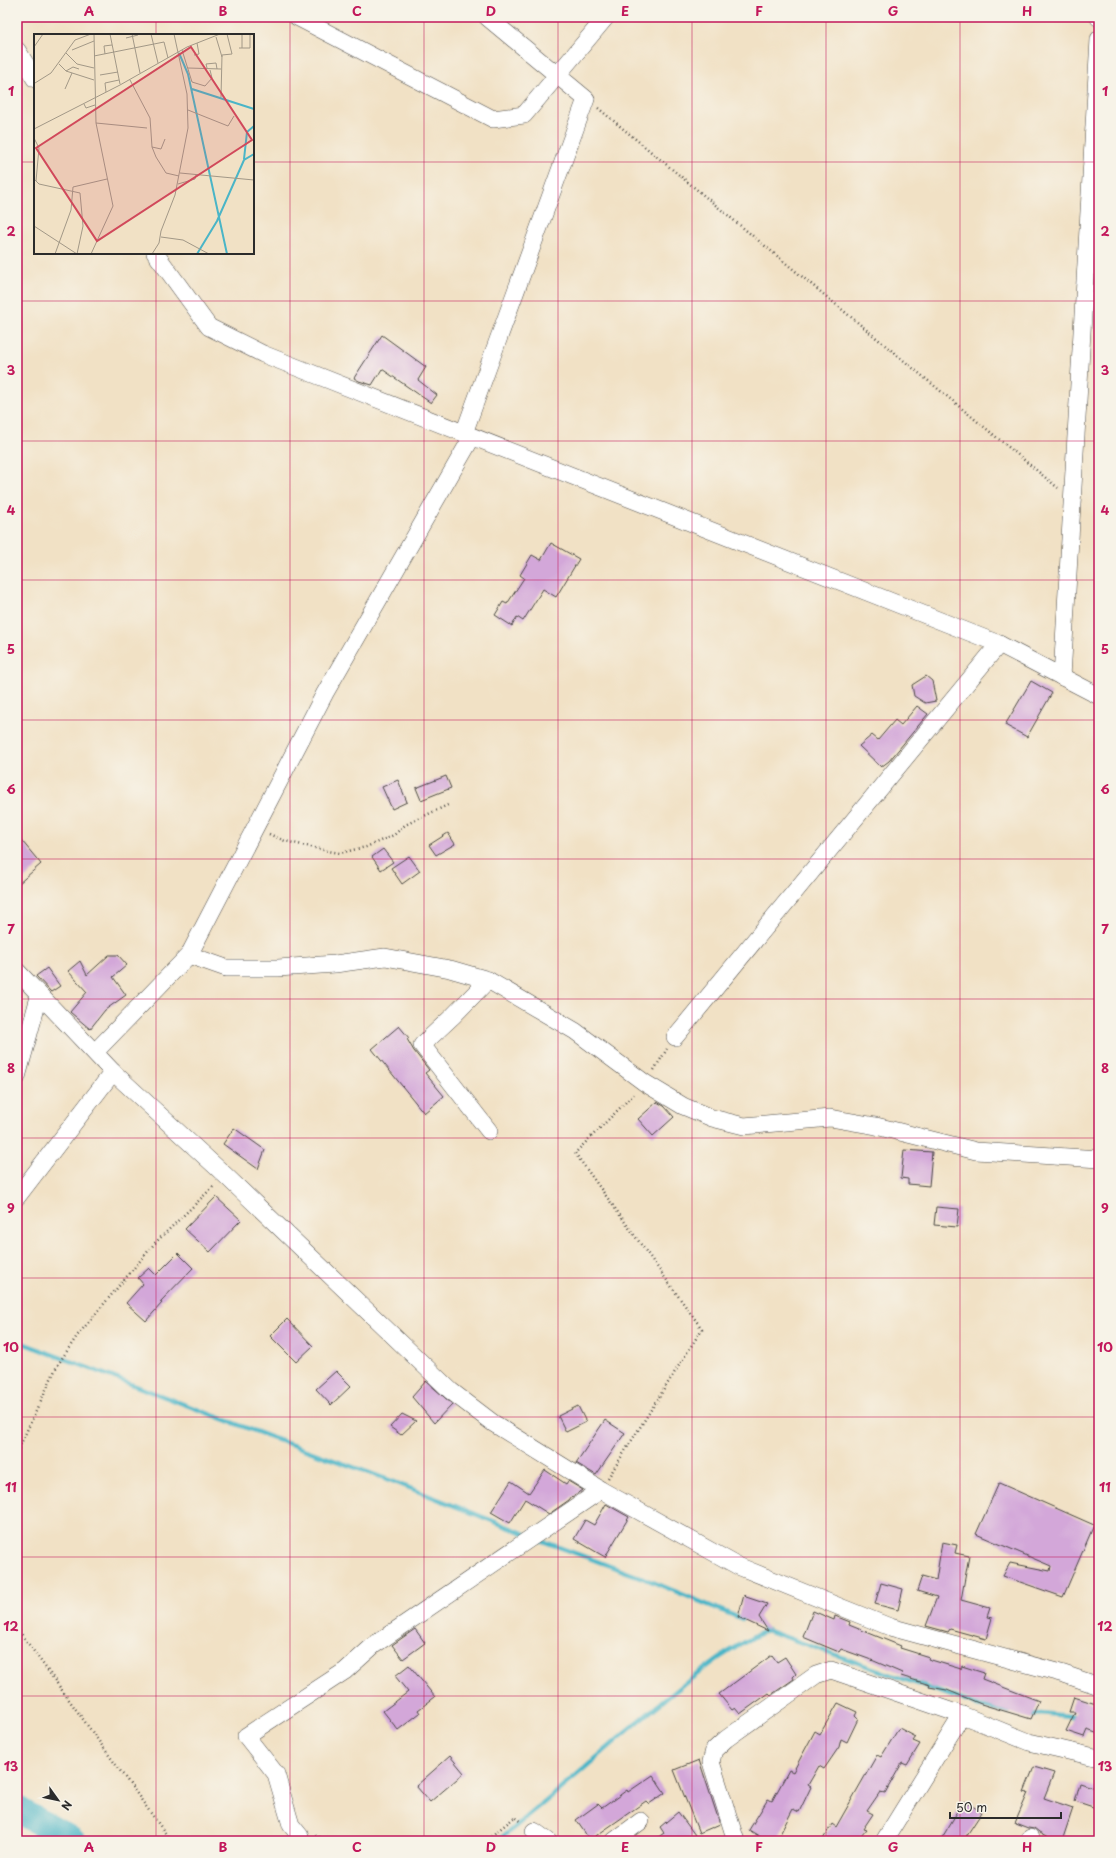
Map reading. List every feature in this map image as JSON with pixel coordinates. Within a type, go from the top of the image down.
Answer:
[{"type":"street","points":[[297,17],[493,119],[524,115],[606,17]]},
{"type":"street","points":[[95,1052],[189,955],[325,693],[468,435],[586,99],[486,17]]},
{"type":"street","points":[[1062,677],[1099,39]]},
{"type":"street","points":[[17,50],[34,77]]},
{"type":"street","points":[[156,254],[209,327],[263,354],[999,644],[1099,696]]},
{"type":"street","points":[[675,1037],[999,644]]},
{"type":"street","points":[[189,955],[226,968],[278,968],[335,964],[385,957],[450,968],[488,980],[575,1031],[645,1083],[683,1106],[712,1118],[744,1126],[830,1118],[876,1126],[976,1151],[1099,1159]]},
{"type":"street","points":[[17,971],[40,997],[113,1072],[225,1175],[451,1391],[493,1423],[601,1490],[738,1566],[882,1624],[1064,1674],[1099,1686]]},
{"type":"street","points":[[488,980],[454,1016],[422,1045],[489,1131]]},
{"type":"street","points":[[17,1077],[40,997]]},
{"type":"street","points":[[17,1197],[113,1072]]},
{"type":"street","points":[[300,1836],[291,1825],[276,1774],[246,1736],[345,1671],[374,1645],[601,1490]]},
{"type":"street","points":[[736,1841],[711,1762],[714,1750],[726,1739],[816,1675],[831,1670],[962,1715],[1029,1742],[1099,1758]]},
{"type":"street","points":[[884,1841],[962,1715]]},
{"type":"street","points":[[614,1841],[641,1821]]},
{"type":"street","points":[[534,1832],[548,1841]]},
{"type":"path","points":[[586,99],[1062,491],[1073,496]]},
{"type":"path","points":[[254,828],[285,841],[340,852],[366,847],[394,835],[405,825],[450,804]]},
{"type":"path","points":[[601,1490],[702,1329],[575,1153],[645,1083],[675,1037]]},
{"type":"path","points":[[17,1452],[57,1366],[76,1336],[155,1243],[225,1175]]},
{"type":"path","points":[[17,1628],[172,1841]]},
{"type":"path","points":[[485,1841],[515,1817],[534,1832]]},
{"type":"building","points":[[382,335],[426,367],[418,380],[437,395],[431,403],[382,369],[372,385],[354,378]]},
{"type":"building","points":[[551,543],[579,559],[556,597],[543,589],[523,621],[517,617],[512,626],[495,615],[503,602],[507,604],[524,578],[520,575],[532,555],[541,560]]},
{"type":"building","points":[[926,676],[932,681],[936,701],[925,703],[914,696],[912,685]]},
{"type":"building","points":[[1031,681],[1052,693],[1027,737],[1005,725]]},
{"type":"building","points":[[917,706],[928,714],[889,761],[881,767],[859,746],[872,735],[878,740],[895,720],[901,725]]},
{"type":"building","points":[[446,776],[451,788],[421,800],[416,788]]},
{"type":"building","points":[[398,780],[407,802],[392,809],[382,787]]},
{"type":"building","points":[[448,833],[455,844],[436,855],[429,845]]},
{"type":"building","points":[[17,835],[41,864],[17,885]]},
{"type":"building","points":[[383,849],[393,862],[381,870],[372,857]]},
{"type":"building","points":[[409,856],[420,871],[402,884],[391,868]]},
{"type":"building","points":[[109,955],[118,955],[127,965],[113,977],[126,995],[105,1010],[90,1029],[70,1012],[87,992],[68,971],[80,961],[87,975]]},
{"type":"building","points":[[47,968],[60,986],[51,992],[36,976]]},
{"type":"building","points":[[399,1026],[409,1038],[407,1039],[414,1051],[429,1070],[425,1073],[444,1096],[424,1113],[372,1049]]},
{"type":"building","points":[[657,1102],[664,1106],[674,1117],[653,1136],[638,1119]]},
{"type":"building","points":[[234,1128],[265,1150],[258,1169],[223,1144]]},
{"type":"building","points":[[904,1150],[932,1152],[929,1186],[908,1184],[908,1179],[901,1178]]},
{"type":"building","points":[[216,1197],[241,1220],[210,1252],[185,1229]]},
{"type":"building","points":[[936,1207],[959,1209],[957,1227],[934,1225]]},
{"type":"building","points":[[178,1253],[193,1268],[160,1302],[162,1303],[146,1321],[126,1303],[143,1284],[138,1278],[149,1268],[156,1275]]},
{"type":"building","points":[[287,1319],[313,1346],[296,1362],[270,1336]]},
{"type":"building","points":[[336,1371],[351,1386],[331,1405],[316,1389]]},
{"type":"building","points":[[426,1381],[452,1404],[434,1423],[412,1397]]},
{"type":"building","points":[[578,1406],[586,1422],[566,1432],[558,1416]]},
{"type":"building","points":[[402,1414],[416,1421],[401,1435],[390,1427]]},
{"type":"building","points":[[605,1420],[625,1433],[596,1475],[576,1463]]},
{"type":"building","points":[[545,1470],[566,1484],[568,1481],[583,1490],[573,1497],[572,1496],[569,1500],[549,1514],[525,1499],[510,1523],[491,1512],[511,1481],[529,1493]]},
{"type":"building","points":[[999,1483],[1094,1525],[1063,1597],[1003,1576],[1010,1563],[1050,1571],[1051,1566],[976,1534]]},
{"type":"building","points":[[606,1504],[629,1517],[605,1557],[574,1539],[585,1520],[594,1525]]},
{"type":"building","points":[[942,1542],[957,1545],[955,1553],[969,1556],[961,1600],[990,1608],[987,1617],[992,1618],[986,1639],[950,1629],[948,1632],[926,1626],[937,1597],[917,1591],[922,1576],[936,1580]]},
{"type":"building","points":[[881,1583],[903,1589],[898,1610],[875,1604]]},
{"type":"building","points":[[744,1595],[767,1604],[759,1617],[768,1631],[738,1617]]},
{"type":"building","points":[[813,1611],[834,1620],[835,1616],[850,1622],[849,1625],[901,1646],[900,1648],[929,1657],[928,1659],[961,1669],[962,1666],[984,1673],[982,1679],[1039,1701],[1031,1719],[981,1704],[947,1690],[929,1687],[930,1685],[901,1676],[902,1673],[874,1661],[841,1649],[839,1652],[803,1637]]},
{"type":"building","points":[[415,1629],[425,1643],[403,1659],[392,1645]]},
{"type":"building","points":[[772,1655],[777,1662],[785,1657],[796,1674],[793,1677],[794,1679],[771,1695],[769,1693],[740,1714],[735,1708],[732,1710],[719,1694]]},
{"type":"building","points":[[409,1665],[435,1697],[418,1710],[420,1713],[398,1730],[383,1711],[408,1692],[395,1676]]},
{"type":"building","points":[[1074,1697],[1099,1705],[1099,1734],[1087,1730],[1084,1737],[1066,1731],[1075,1712],[1069,1712]]},
{"type":"building","points":[[838,1703],[857,1712],[855,1716],[858,1719],[847,1742],[841,1739],[839,1747],[824,1769],[819,1766],[808,1785],[811,1787],[799,1812],[793,1809],[777,1840],[771,1837],[767,1841],[749,1830],[768,1799],[772,1801],[789,1770],[793,1772],[815,1731],[820,1734]]},
{"type":"building","points":[[899,1728],[916,1737],[913,1741],[920,1744],[907,1765],[902,1763],[885,1793],[880,1792],[867,1811],[873,1814],[863,1829],[866,1830],[857,1841],[822,1841],[832,1824],[836,1827],[877,1755],[881,1757]]},
{"type":"building","points":[[450,1756],[464,1773],[430,1802],[416,1786]]},
{"type":"building","points":[[699,1760],[720,1824],[699,1833],[674,1770]]},
{"type":"building","points":[[1034,1767],[1054,1773],[1044,1798],[1073,1808],[1062,1841],[1047,1841],[1048,1838],[1034,1829],[1015,1823],[1028,1793],[1024,1792]]},
{"type":"building","points":[[653,1775],[665,1793],[649,1804],[646,1801],[590,1840],[576,1820],[598,1804],[602,1808],[627,1790],[628,1792]]},
{"type":"building","points":[[1080,1783],[1099,1789],[1099,1797],[1096,1808],[1075,1801]]},
{"type":"building","points":[[964,1801],[982,1812],[963,1841],[940,1841]]},
{"type":"building","points":[[678,1812],[695,1835],[687,1841],[653,1841],[664,1833],[660,1827]]},
{"type":"waterway","points":[[17,1341],[284,1442],[392,1481],[528,1535]]},
{"type":"waterway","points":[[537,1539],[648,1580],[742,1619]]},
{"type":"waterway","points":[[763,1629],[982,1707],[1008,1712]]},
{"type":"waterway","points":[[497,1841],[690,1680],[725,1654],[766,1630]]},
{"type":"waterway","points":[[1027,1715],[1041,1714],[1077,1718]]},
{"type":"waterway","points":[[17,1809],[72,1841]]}]
